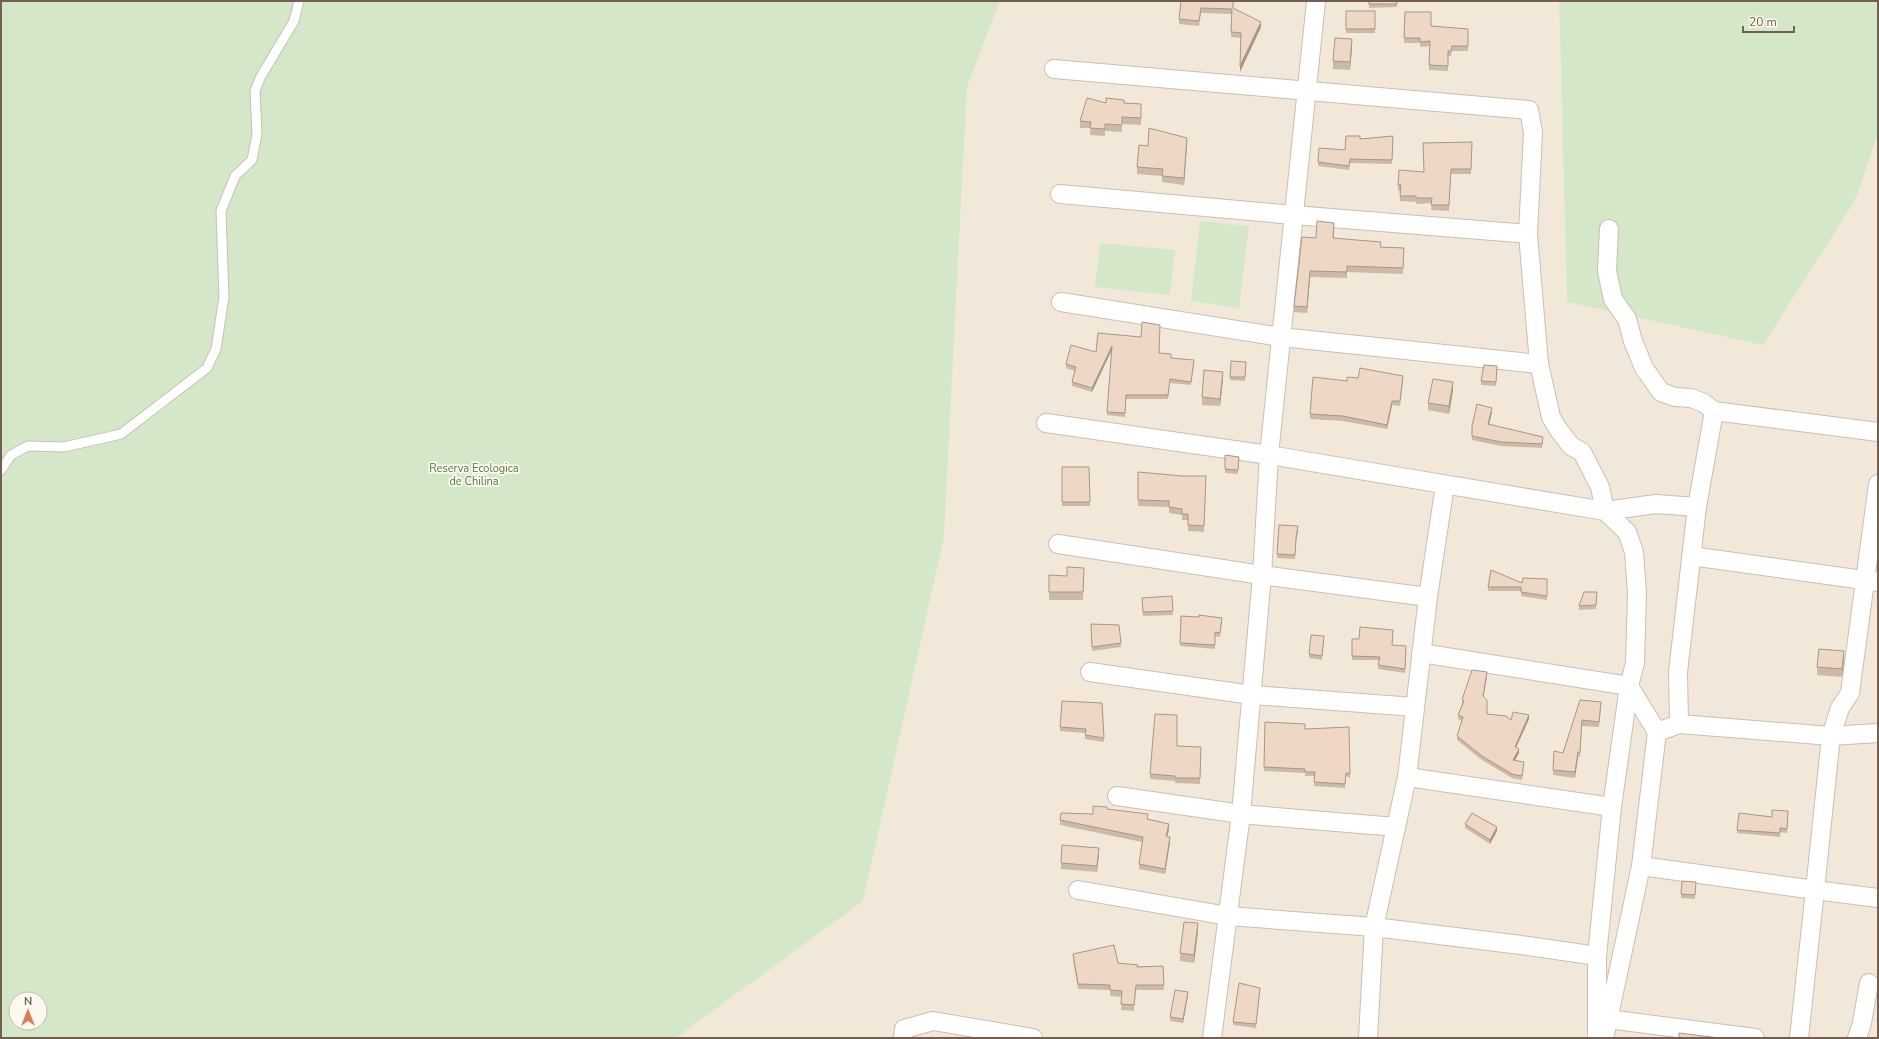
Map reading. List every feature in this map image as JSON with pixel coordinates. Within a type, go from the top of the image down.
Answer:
[{"type":"street","points":[[1212,1038],[1241,814],[1262,575],[1269,455],[1316,1]]},
{"type":"street","points":[[1054,69],[1529,110],[1533,132],[1528,234],[1540,364],[1551,417],[1571,446],[1582,452],[1585,456],[1600,487],[1605,511],[1626,532],[1634,552],[1637,593],[1636,655],[1629,686],[1612,807],[1597,956],[1597,1038]]},
{"type":"street","points":[[1060,194],[1528,234]]},
{"type":"street","points":[[1609,229],[1607,271],[1613,299],[1626,319],[1644,368],[1661,392],[1675,397],[1691,398],[1704,403],[1714,411],[1878,432]]},
{"type":"street","points":[[1061,302],[1281,337],[1540,364]]},
{"type":"street","points":[[1679,724],[1678,672],[1697,507],[1714,411]]},
{"type":"street","points":[[1046,423],[1269,455],[1605,511],[1656,504],[1697,507]]},
{"type":"street","points":[[1799,1038],[1832,736],[1840,708],[1850,693],[1871,581],[1878,484]]},
{"type":"street","points":[[1368,1038],[1374,927],[1407,776],[1428,597],[1446,485]]},
{"type":"street","points":[[1058,544],[1262,575],[1428,597]]},
{"type":"street","points":[[1691,556],[1871,581]]},
{"type":"street","points":[[1421,653],[1629,686],[1657,732],[1641,866],[1604,1038]]},
{"type":"street","points":[[1090,672],[1252,695],[1415,707]]},
{"type":"street","points":[[1657,732],[1679,724],[1832,736],[1878,733]]},
{"type":"street","points":[[1407,776],[1612,807]]},
{"type":"street","points":[[1118,796],[1241,814],[1396,827]]},
{"type":"street","points":[[1641,866],[1878,898]]},
{"type":"street","points":[[1078,890],[1228,916],[1374,927],[1597,956]]},
{"type":"street","points":[[1857,1038],[1862,1023],[1869,983]]},
{"type":"street","points":[[1608,1019],[1755,1038]]},
{"type":"street","points":[[903,1038],[904,1029],[933,1021],[1033,1038]]},
{"type":"lane","points":[[1,470],[11,455],[28,446],[64,447],[121,434],[207,368],[216,349],[224,297],[221,211],[235,176],[252,160],[257,134],[255,91],[260,78],[294,21],[300,1]]},
{"type":"shaded area","points":[[1000,1],[1559,1],[1567,302],[1856,199],[1878,133],[1878,1038],[676,1038],[863,900],[944,538],[967,87]]},
{"type":"green space","name":"Reserva Ecologica de Chilina","points":[[1,1],[1000,1],[967,87],[944,538],[863,901],[676,1038],[1,1038]]},
{"type":"green space","points":[[1559,1],[1878,1],[1878,133],[1856,199],[1763,345],[1567,302]]},
{"type":"green space","points":[[1200,221],[1249,226],[1239,308],[1191,301]]},
{"type":"green space","points":[[1100,243],[1175,250],[1170,295],[1095,287]]},
{"type":"building","points":[[1181,1],[1233,1],[1233,8],[1261,22],[1240,66],[1241,33],[1231,32],[1232,9],[1201,8],[1199,21],[1179,19]]},
{"type":"building","points":[[1369,1],[1397,1],[1397,4],[1369,4]]},
{"type":"building","points":[[1346,11],[1375,11],[1375,29],[1346,29]]},
{"type":"building","points":[[1405,12],[1431,12],[1431,26],[1468,29],[1468,46],[1452,46],[1451,51],[1448,51],[1448,66],[1429,65],[1430,41],[1420,42],[1420,38],[1404,38]]},
{"type":"building","points":[[1335,38],[1352,39],[1350,62],[1333,61]]},
{"type":"building","points":[[1087,98],[1106,103],[1106,98],[1124,100],[1124,103],[1141,104],[1141,118],[1122,117],[1122,125],[1105,124],[1105,129],[1090,128],[1091,122],[1080,121]]},
{"type":"building","points":[[1149,128],[1187,138],[1184,178],[1162,176],[1163,169],[1137,167],[1139,145],[1148,146]]},
{"type":"building","points":[[1346,136],[1360,136],[1360,139],[1393,136],[1392,160],[1350,159],[1349,166],[1318,162],[1319,148],[1345,150]]},
{"type":"building","points":[[1472,142],[1471,169],[1451,169],[1449,205],[1431,205],[1432,198],[1400,196],[1401,185],[1398,185],[1399,170],[1424,172],[1423,143]]},
{"type":"building","points":[[1317,221],[1334,223],[1333,238],[1381,242],[1380,247],[1404,248],[1403,268],[1347,266],[1347,272],[1310,271],[1307,307],[1294,306],[1302,237],[1316,238]]},
{"type":"building","points":[[1142,322],[1160,325],[1159,353],[1171,354],[1171,358],[1194,360],[1191,382],[1170,379],[1168,395],[1126,395],[1125,413],[1107,412],[1112,346],[1092,388],[1072,382],[1076,367],[1066,364],[1071,345],[1096,352],[1098,333],[1141,337]]},
{"type":"building","points":[[1231,361],[1246,362],[1245,377],[1230,377]]},
{"type":"building","points":[[1484,365],[1497,366],[1496,382],[1481,381]]},
{"type":"building","points":[[1360,368],[1403,376],[1400,401],[1392,401],[1387,425],[1343,416],[1310,414],[1313,377],[1347,381],[1347,377],[1358,378]]},
{"type":"building","points":[[1204,370],[1223,372],[1220,399],[1202,397]]},
{"type":"building","points":[[1433,379],[1453,382],[1449,406],[1428,403]]},
{"type":"building","points":[[1477,404],[1492,408],[1488,424],[1543,437],[1542,444],[1501,442],[1472,436],[1472,426]]},
{"type":"building","points":[[1225,455],[1239,457],[1238,470],[1225,469]]},
{"type":"building","points":[[1062,467],[1089,467],[1090,502],[1062,502]]},
{"type":"building","points":[[1138,472],[1182,476],[1206,476],[1204,526],[1188,525],[1188,514],[1182,514],[1182,509],[1169,507],[1169,501],[1138,500]]},
{"type":"building","points":[[1279,525],[1298,526],[1295,555],[1277,554]]},
{"type":"building","points":[[1067,567],[1084,568],[1083,592],[1049,592],[1049,575],[1067,576]]},
{"type":"building","points":[[1491,570],[1522,583],[1523,578],[1547,579],[1547,596],[1521,592],[1521,587],[1488,587]]},
{"type":"building","points":[[1584,592],[1597,592],[1596,605],[1579,606]]},
{"type":"building","points":[[1172,596],[1173,611],[1143,612],[1142,598]]},
{"type":"building","points":[[1199,615],[1222,618],[1220,633],[1215,632],[1215,645],[1180,643],[1181,616],[1199,617]]},
{"type":"building","points":[[1091,624],[1119,625],[1121,643],[1092,647]]},
{"type":"building","points":[[1360,627],[1393,630],[1392,645],[1406,646],[1405,669],[1378,665],[1380,657],[1352,656],[1352,639],[1359,639]]},
{"type":"building","points":[[1311,635],[1324,636],[1322,656],[1309,654]]},
{"type":"building","points":[[1819,649],[1844,651],[1842,669],[1817,667]]},
{"type":"building","points":[[1472,670],[1487,672],[1483,696],[1487,700],[1487,714],[1506,716],[1511,720],[1513,712],[1529,715],[1515,747],[1519,749],[1513,760],[1524,762],[1522,776],[1512,774],[1482,756],[1457,736],[1463,717],[1458,715],[1464,701],[1462,700]]},
{"type":"building","points":[[1580,700],[1601,702],[1599,722],[1582,720],[1580,752],[1578,752],[1575,772],[1553,770],[1554,751],[1563,753]]},
{"type":"building","points":[[1062,701],[1102,703],[1104,738],[1085,735],[1086,729],[1060,727]]},
{"type":"building","points":[[1155,714],[1177,715],[1177,746],[1201,747],[1200,778],[1175,778],[1175,776],[1150,774]]},
{"type":"building","points":[[1265,722],[1305,724],[1305,729],[1349,727],[1350,774],[1346,773],[1345,784],[1314,782],[1315,772],[1305,772],[1305,769],[1264,767]]},
{"type":"building","points":[[1093,806],[1148,814],[1147,819],[1169,824],[1166,836],[1170,837],[1165,869],[1139,864],[1143,837],[1060,820],[1061,813],[1093,814]]},
{"type":"building","points":[[1772,810],[1788,811],[1787,829],[1780,828],[1780,833],[1737,830],[1739,813],[1772,817]]},
{"type":"building","points":[[1472,813],[1497,827],[1490,840],[1465,824]]},
{"type":"building","points":[[1062,845],[1099,848],[1097,866],[1061,863]]},
{"type":"building","points":[[1682,881],[1696,882],[1695,895],[1681,894]]},
{"type":"building","points":[[1184,922],[1198,923],[1194,955],[1180,953]]},
{"type":"building","points":[[1114,945],[1118,963],[1138,965],[1137,967],[1163,966],[1164,985],[1136,985],[1134,1005],[1121,1004],[1122,991],[1110,990],[1110,985],[1078,984],[1073,954]]},
{"type":"building","points":[[1239,983],[1260,988],[1256,1024],[1233,1022]]},
{"type":"building","points":[[1175,990],[1188,992],[1183,1019],[1170,1017]]},
{"type":"building","points":[[1679,1033],[1719,1038],[1679,1038]]}]
